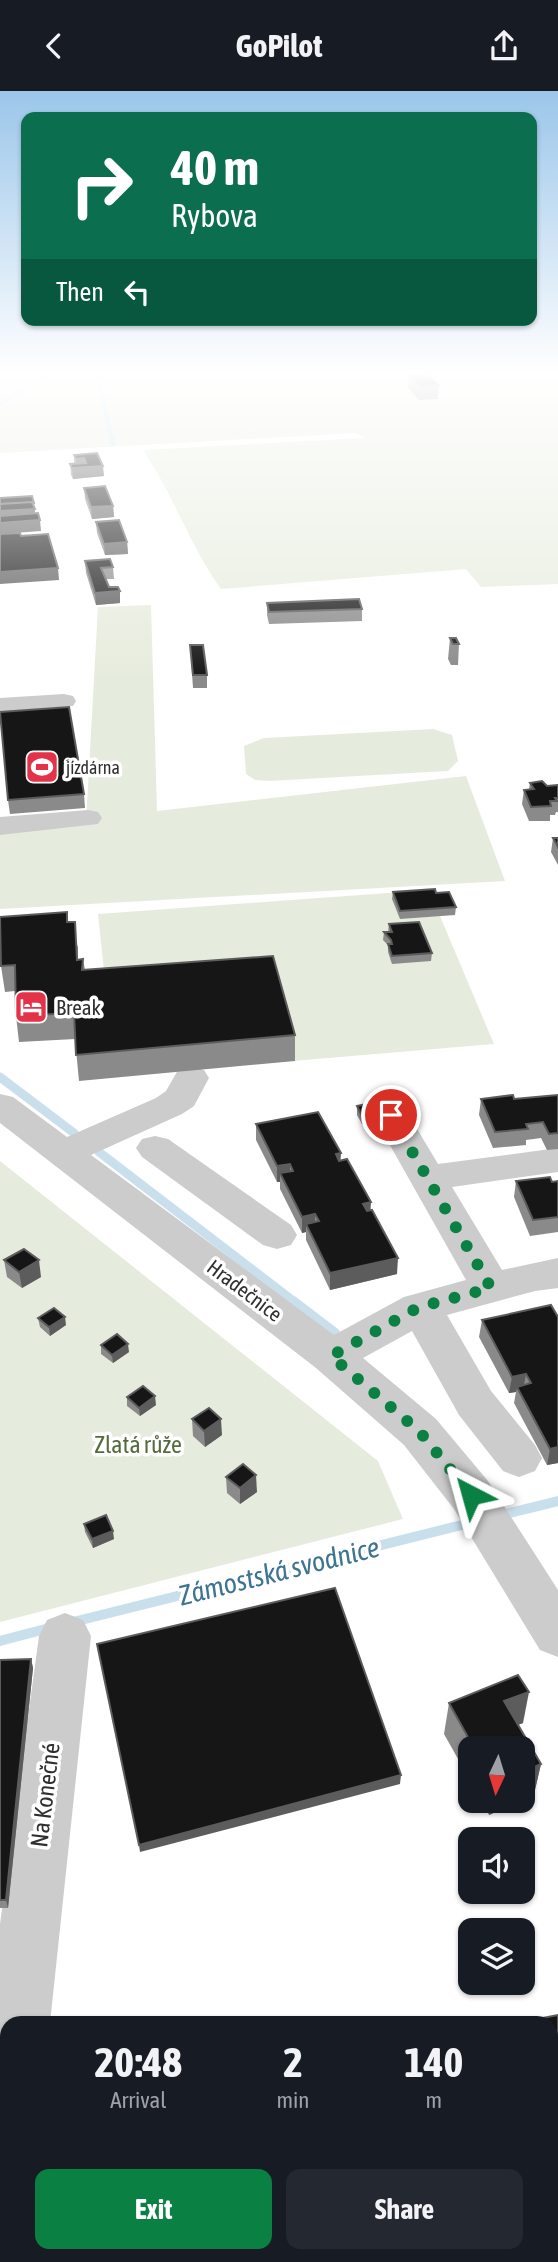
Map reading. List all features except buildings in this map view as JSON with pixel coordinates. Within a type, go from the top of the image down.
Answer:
[{"type":"street","points":[[0,705],[64,701]]},
{"type":"street","points":[[0,826],[88,818]]},
{"type":"street","points":[[64,1154],[110,1130],[169,1106],[181,1098],[191,1078]]},
{"type":"street","name":"Hradečnice","points":[[0,1105],[331,1356],[420,1432],[471,1495],[558,1634]]},
{"type":"street","points":[[391,1115],[491,1288]]},
{"type":"street","points":[[155,1148],[277,1235]]},
{"type":"street","points":[[427,1178],[558,1160]]},
{"type":"street","points":[[169,1233],[226,1199]]},
{"type":"street","points":[[331,1356],[419,1307],[535,1276],[558,1273]]},
{"type":"street","points":[[419,1307],[442,1340],[475,1403],[519,1458]]},
{"type":"street","name":"Na Konečné","points":[[17,2016],[13,1956],[65,1636]]},
{"type":"green space","points":[[159,476],[558,476],[558,584],[481,587],[466,569],[221,589]]},
{"type":"green space","points":[[151,605],[157,811],[466,776],[505,881],[0,909],[0,833],[86,822],[98,607]]},
{"type":"green space","points":[[433,729],[452,735],[458,761],[448,771],[269,781],[255,780],[246,774],[244,746],[264,738]]},
{"type":"green space","points":[[429,890],[494,1044],[293,1061],[106,990],[98,914]]},
{"type":"green space","name":"Zlatá růže","points":[[0,1161],[378,1461],[403,1519],[0,1622]]},
{"type":"waterway","name":"Zámostská svodnice","points":[[0,1077],[74,1133]]},
{"type":"waterway","name":"Zámostská svodnice","points":[[99,1152],[296,1303]]},
{"type":"waterway","name":"Zámostská svodnice","points":[[293,1301],[335,1333]]},
{"type":"waterway","name":"Zámostská svodnice","points":[[497,1516],[558,1501]]},
{"type":"waterway","name":"Zámostská svodnice","points":[[73,1622],[474,1522]]},
{"type":"waterway","name":"Zámostská svodnice","points":[[0,1641],[53,1627]]},
{"type":"place","name":"jízdárna","points":[[42,767]]},
{"type":"place","name":"Break","points":[[31,1007]]},
{"type":"route","points":[[391,1115],[491,1288],[419,1307],[331,1356],[420,1432],[471,1495]]}]
